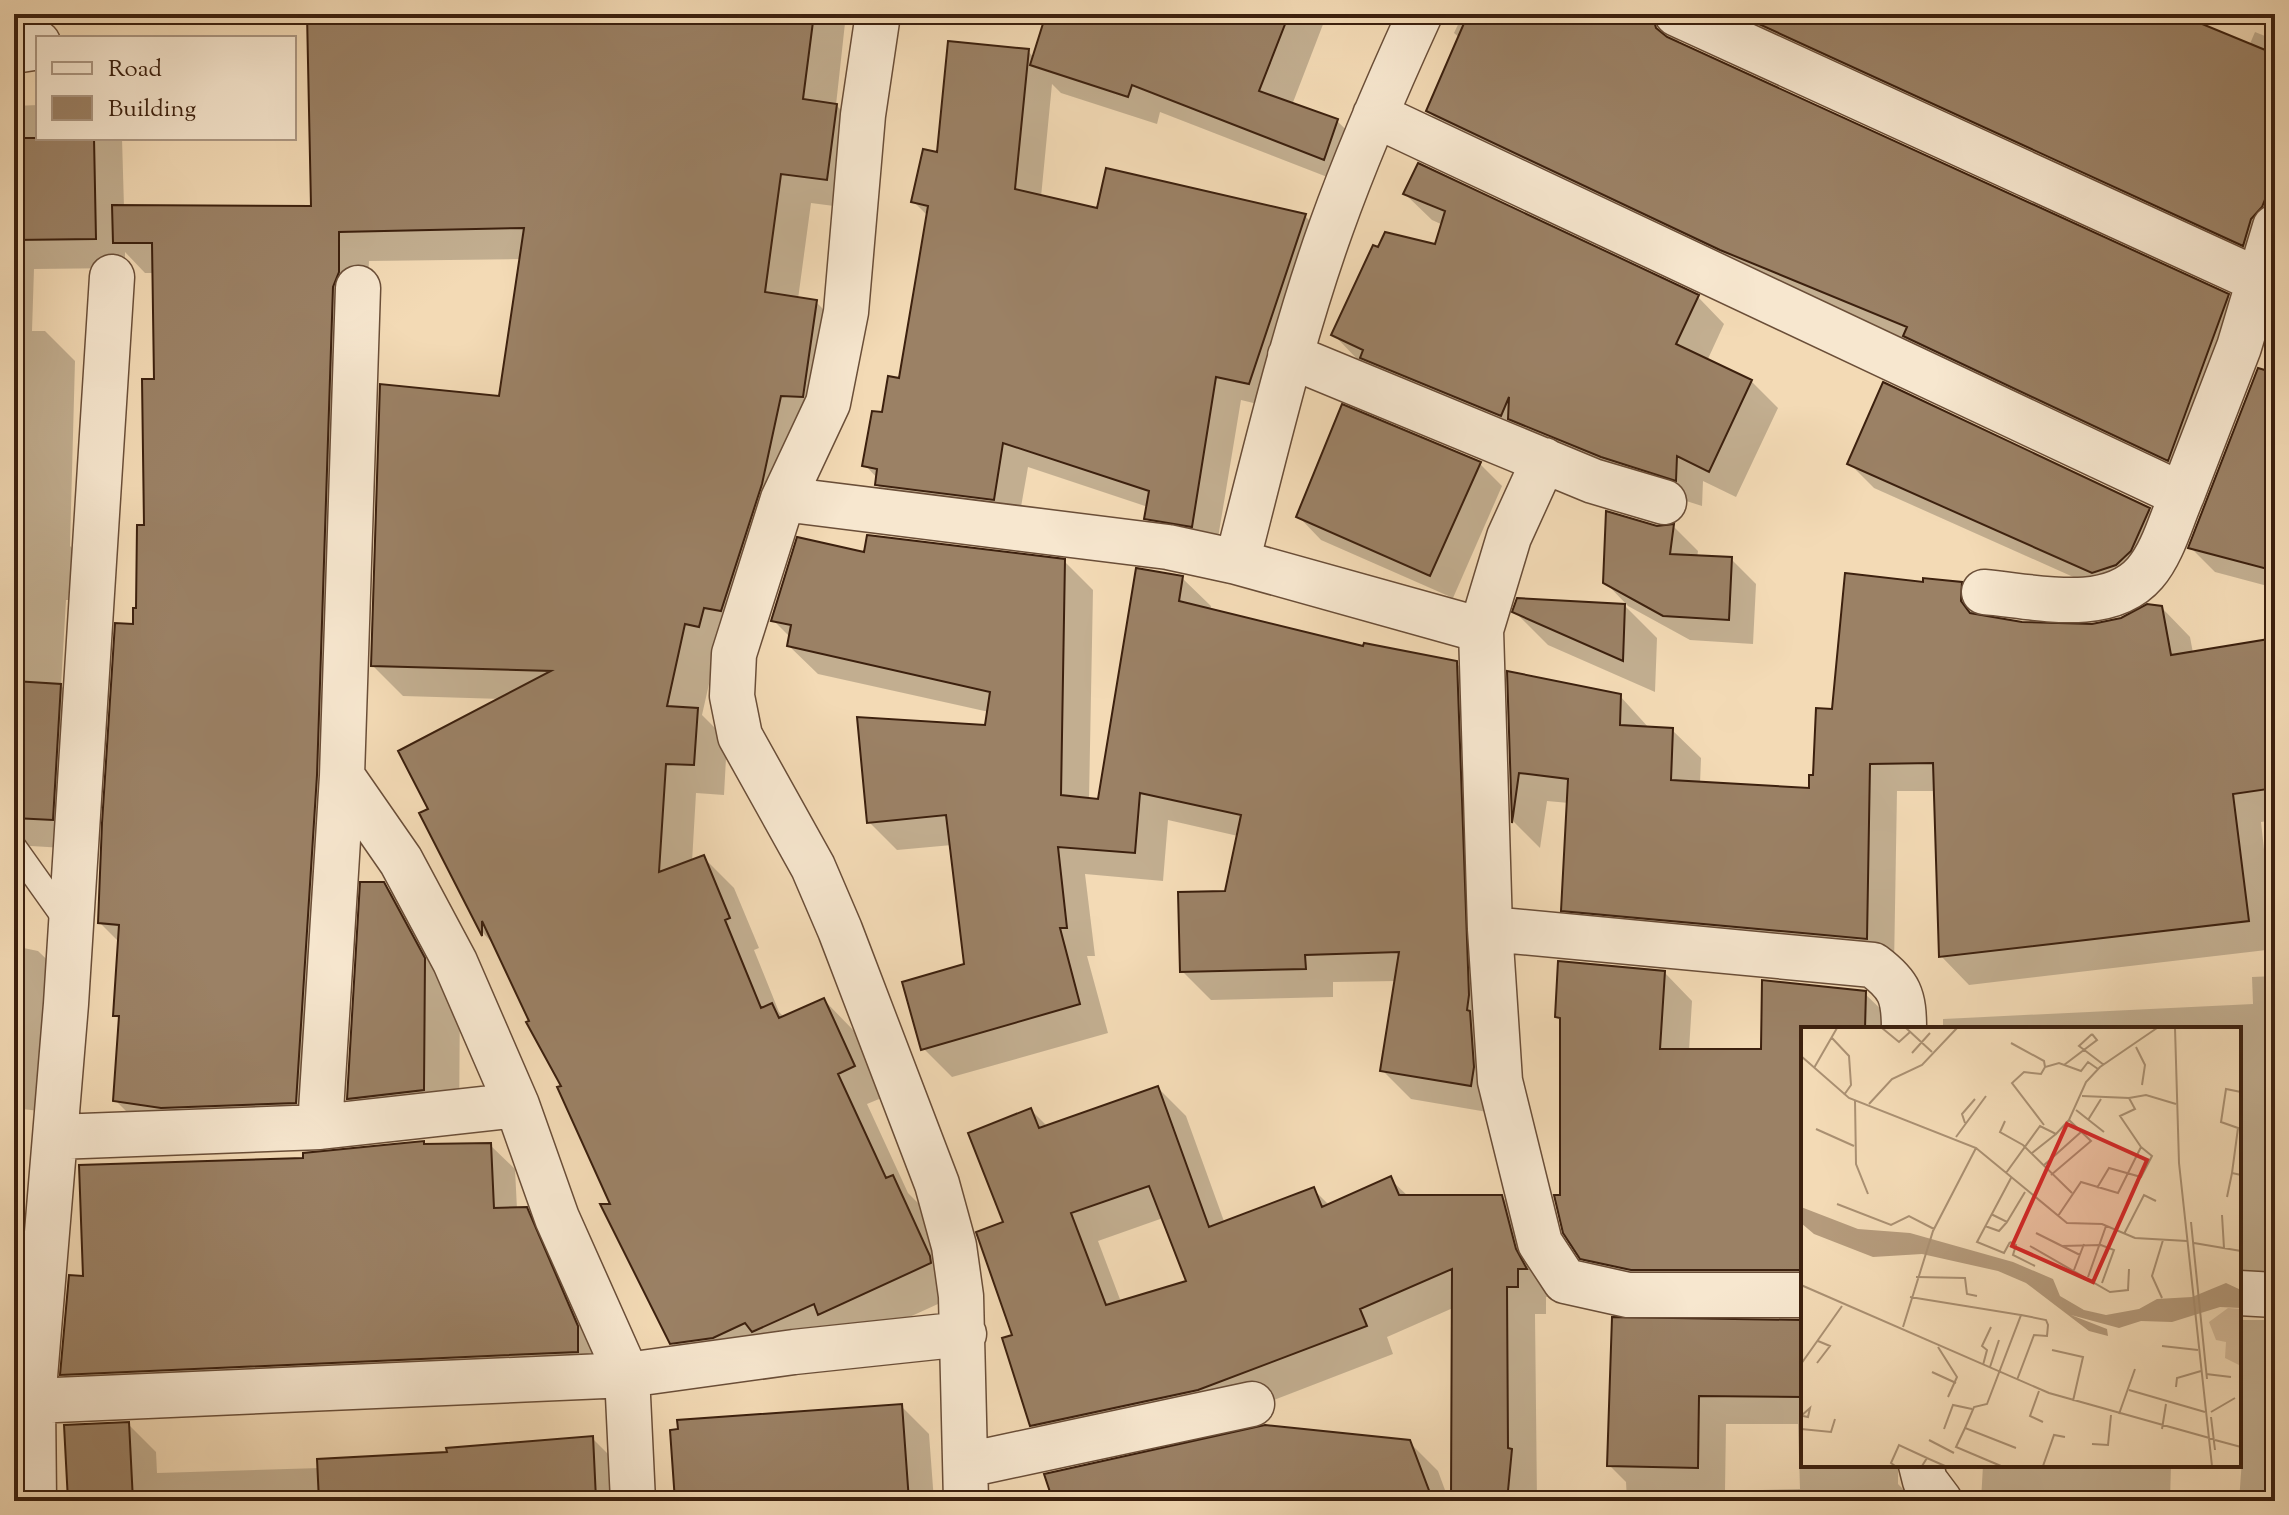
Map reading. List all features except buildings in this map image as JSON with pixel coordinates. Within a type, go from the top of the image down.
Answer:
[{"type":"street","points":[[43,36],[48,14]]},
{"type":"street","points":[[878,14],[863,115],[846,312],[828,403],[783,499],[734,654],[732,696],[740,736],[813,867],[932,1169],[954,1246],[964,1334],[966,1483],[1252,1404]]},
{"type":"street","points":[[1237,562],[1290,356],[1331,229],[1375,115],[1420,14]]},
{"type":"street","points":[[1677,14],[2260,281]]},
{"type":"street","points":[[14,51],[36,45]]},
{"type":"street","points":[[1375,115],[2182,495]]},
{"type":"street","points":[[1984,592],[2074,600],[2126,589],[2145,574],[2257,351],[2260,281],[2275,227]]},
{"type":"street","points":[[34,1501],[33,1401],[71,927],[112,277]]},
{"type":"street","points":[[320,1127],[342,776],[358,288]]},
{"type":"street","points":[[1290,356],[1593,481],[1664,502]]},
{"type":"street","points":[[1544,460],[1509,537],[1481,630],[1490,929],[1500,1081],[1540,1243],[1565,1281],[1628,1295],[1801,1295]]},
{"type":"street","points":[[783,499],[1168,547],[1237,562],[1481,630]]},
{"type":"street","points":[[342,776],[401,861],[455,962],[517,1105],[557,1218],[627,1375],[633,1501]]},
{"type":"street","points":[[1490,929],[1873,965],[1891,978],[1904,1000],[1904,1027]]},
{"type":"street","points":[[56,1137],[320,1127],[517,1105]]},
{"type":"street","points":[[2241,1293],[2275,1295]]},
{"type":"street","points":[[33,1401],[627,1375],[794,1352],[964,1334]]},
{"type":"street","points":[[1922,1467],[1925,1481],[1940,1501]]},
{"type":"lane","points":[[14,847],[71,927]]}]
